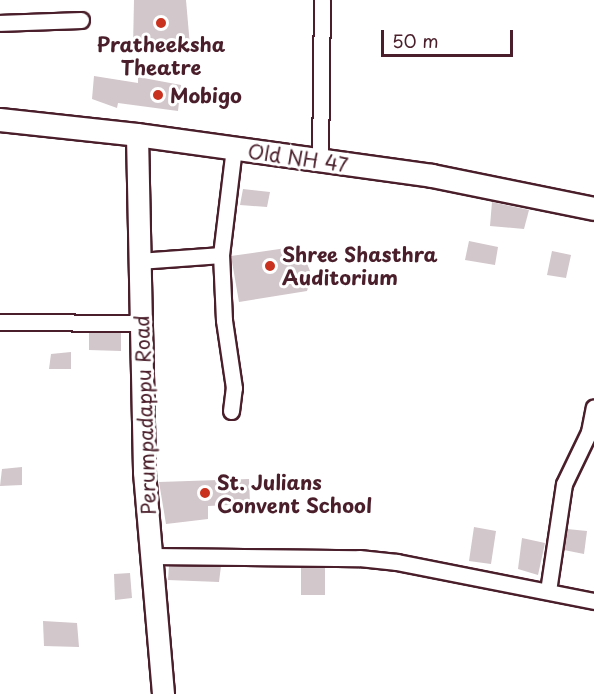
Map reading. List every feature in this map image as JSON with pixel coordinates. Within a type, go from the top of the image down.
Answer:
[{"type":"main road","name":"Old NH 47","points":[[0,120],[137,135],[432,176],[594,209]]},
{"type":"main road","name":"Perumpadappu Road","points":[[137,135],[144,472],[163,694]]},
{"type":"street","points":[[320,161],[322,0]]},
{"type":"street","points":[[0,23],[81,20]]},
{"type":"street","points":[[231,411],[234,388],[224,320],[221,255],[234,148]]},
{"type":"street","points":[[140,261],[221,255]]},
{"type":"street","points":[[0,322],[141,323]]},
{"type":"street","points":[[548,591],[564,484],[589,432],[594,407]]},
{"type":"street","points":[[152,556],[359,558],[594,601]]},
{"type":"building","name":"Pratheeksha Theatre","points":[[134,0],[186,0],[190,46],[133,48]]},
{"type":"building","points":[[94,76],[138,83],[138,77],[181,85],[178,111],[118,103],[117,108],[92,99]]},
{"type":"building","points":[[243,189],[270,192],[267,207],[240,205]]},
{"type":"building","points":[[492,202],[529,210],[524,229],[490,226]]},
{"type":"building","points":[[469,241],[498,247],[495,265],[465,260]]},
{"type":"building","name":"Shree Shasthra Auditorium","points":[[300,246],[312,276],[307,291],[239,302],[231,256]]},
{"type":"building","points":[[552,251],[571,255],[566,278],[547,275]]},
{"type":"building","points":[[89,332],[121,333],[121,351],[89,350]]},
{"type":"building","points":[[71,352],[71,369],[49,369],[51,354]]},
{"type":"building","points":[[22,467],[22,485],[0,486],[2,469]]},
{"type":"building","name":"St. Julians Convent School","points":[[249,479],[250,504],[208,506],[208,519],[166,524],[159,482]]},
{"type":"building","points":[[474,527],[496,531],[491,564],[469,561]]},
{"type":"building","points":[[567,529],[587,531],[584,554],[564,550]]},
{"type":"building","points":[[522,538],[545,543],[538,575],[518,569]]},
{"type":"building","points":[[169,566],[221,566],[219,582],[168,580]]},
{"type":"building","points":[[301,567],[325,567],[325,595],[301,595]]},
{"type":"building","points":[[130,573],[132,598],[115,600],[114,574]]},
{"type":"building","points":[[43,621],[77,623],[79,647],[44,646]]},
{"type":"place","name":"Pratheeksha Theatre","points":[[161,23]]},
{"type":"place","name":"Mobigo","points":[[158,95]]},
{"type":"place","name":"Shree Shasthra Auditorium","points":[[270,266]]},
{"type":"place","name":"St. Julians Convent School","points":[[205,493]]}]
